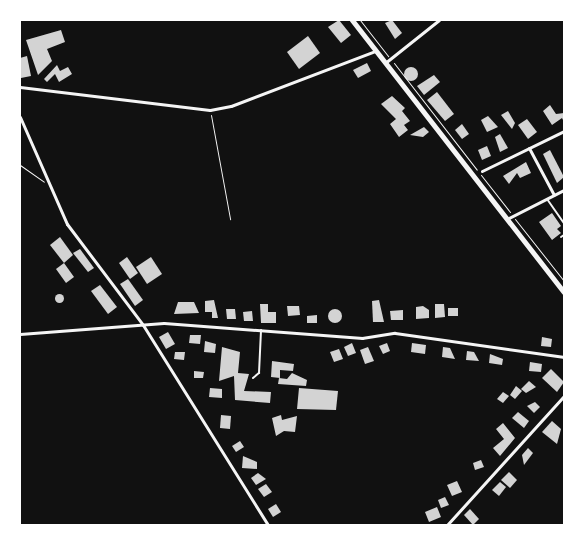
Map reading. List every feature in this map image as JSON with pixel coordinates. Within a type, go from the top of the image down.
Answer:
[{"type":"main road","points":[[352,20],[564,292]]},
{"type":"street","points":[[385,62],[440,20]]},
{"type":"street","points":[[20,87],[210,110],[231,106],[376,51]]},
{"type":"street","points":[[20,117],[67,224],[143,325],[268,525]]},
{"type":"street","points":[[482,171],[564,131]]},
{"type":"street","points":[[529,148],[554,195]]},
{"type":"street","points":[[508,219],[564,190]]},
{"type":"street","points":[[20,334],[143,325],[261,330],[362,338],[395,333],[564,357]]},
{"type":"street","points":[[447,525],[564,396]]},
{"type":"lane","points":[[547,198],[564,223]]},
{"type":"lane","points":[[253,378],[259,373],[261,330]]},
{"type":"path","points":[[360,20],[564,281]]},
{"type":"path","points":[[210,110],[230,219]]},
{"type":"path","points":[[20,165],[49,185]]},
{"type":"building","points":[[339,20],[351,35],[341,43],[328,27]]},
{"type":"building","points":[[392,20],[402,33],[395,39],[385,23]]},
{"type":"building","points":[[61,30],[65,42],[47,49],[52,61],[38,75],[26,40]]},
{"type":"building","points":[[308,36],[320,53],[299,69],[287,52]]},
{"type":"building","points":[[27,56],[31,76],[21,78],[20,58]]},
{"type":"building","points":[[367,63],[371,71],[358,78],[353,70]]},
{"type":"building","points":[[57,65],[60,71],[68,67],[72,74],[59,82],[55,74],[47,82],[44,79]]},
{"type":"building","points":[[411,67],[416,69],[418,74],[416,79],[411,81],[406,79],[404,74],[406,69]]},
{"type":"building","points":[[434,75],[440,82],[424,95],[417,86]]},
{"type":"building","points":[[437,92],[454,114],[445,121],[427,100]]},
{"type":"building","points":[[392,96],[405,108],[402,111],[410,121],[404,125],[408,130],[399,137],[390,124],[396,119],[381,104]]},
{"type":"building","points":[[550,105],[556,114],[564,113],[564,122],[562,118],[552,125],[543,111]]},
{"type":"building","points":[[508,111],[515,123],[512,129],[501,115]]},
{"type":"building","points":[[488,116],[498,127],[487,132],[481,120]]},
{"type":"building","points":[[527,119],[537,132],[528,139],[518,125]]},
{"type":"building","points":[[462,124],[469,134],[462,139],[455,130]]},
{"type":"building","points":[[424,127],[429,132],[423,137],[410,135]]},
{"type":"building","points":[[500,134],[508,148],[500,152],[495,137]]},
{"type":"building","points":[[487,146],[491,156],[482,160],[478,150]]},
{"type":"building","points":[[550,150],[564,177],[557,183],[543,154]]},
{"type":"building","points":[[526,162],[531,173],[520,178],[517,173],[509,184],[503,176]]},
{"type":"building","points":[[552,213],[561,226],[557,229],[561,233],[552,240],[539,222]]},
{"type":"building","points":[[60,237],[73,255],[64,263],[50,245]]},
{"type":"building","points":[[80,249],[94,268],[88,272],[73,253]]},
{"type":"building","points":[[127,257],[138,273],[130,279],[119,263]]},
{"type":"building","points":[[151,257],[162,274],[147,284],[136,267]]},
{"type":"building","points":[[64,263],[74,277],[66,283],[56,269]]},
{"type":"building","points":[[128,279],[143,300],[135,306],[120,284]]},
{"type":"building","points":[[100,285],[117,307],[108,314],[91,291]]},
{"type":"building","points":[[59,293],[64,298],[59,303],[54,298]]},
{"type":"building","points":[[214,300],[218,318],[212,318],[212,312],[205,312],[205,301]]},
{"type":"building","points":[[379,300],[384,322],[373,322],[372,301]]},
{"type":"building","points":[[178,302],[194,302],[199,313],[174,314]]},
{"type":"building","points":[[260,304],[268,304],[268,312],[276,312],[276,323],[261,323]]},
{"type":"building","points":[[435,304],[444,304],[445,317],[435,318]]},
{"type":"building","points":[[287,306],[299,306],[300,315],[288,316]]},
{"type":"building","points":[[423,306],[429,310],[429,318],[416,319],[416,307]]},
{"type":"building","points":[[448,308],[458,308],[458,316],[448,316]]},
{"type":"building","points":[[226,309],[235,309],[236,319],[227,319]]},
{"type":"building","points":[[332,309],[338,309],[342,316],[338,323],[332,323],[328,319],[328,313]]},
{"type":"building","points":[[403,310],[403,320],[391,320],[390,311]]},
{"type":"building","points":[[252,311],[253,321],[244,321],[243,312]]},
{"type":"building","points":[[317,315],[317,323],[307,323],[307,316]]},
{"type":"building","points":[[168,332],[175,344],[166,349],[159,337]]},
{"type":"building","points":[[190,335],[201,335],[200,344],[189,343]]},
{"type":"building","points":[[542,337],[552,339],[551,347],[541,346]]},
{"type":"building","points":[[205,341],[216,344],[215,353],[204,352]]},
{"type":"building","points":[[352,343],[356,353],[348,356],[344,347]]},
{"type":"building","points":[[387,343],[390,351],[383,354],[379,346]]},
{"type":"building","points":[[412,343],[426,345],[425,354],[411,352]]},
{"type":"building","points":[[222,347],[240,352],[238,373],[249,374],[244,391],[271,392],[270,403],[235,400],[234,376],[219,381]]},
{"type":"building","points":[[368,347],[374,361],[365,364],[360,350]]},
{"type":"building","points":[[443,347],[450,348],[455,359],[442,357]]},
{"type":"building","points":[[339,349],[343,359],[334,362],[330,352]]},
{"type":"building","points":[[467,351],[474,352],[479,361],[466,360]]},
{"type":"building","points":[[175,352],[185,352],[184,360],[174,359]]},
{"type":"building","points":[[490,354],[503,359],[502,365],[489,363]]},
{"type":"building","points":[[272,361],[294,364],[293,371],[280,370],[280,378],[271,377]]},
{"type":"building","points":[[530,362],[542,364],[541,372],[529,371]]},
{"type":"building","points":[[551,369],[564,382],[557,392],[542,378]]},
{"type":"building","points":[[194,371],[204,372],[203,378],[194,378]]},
{"type":"building","points":[[292,373],[307,380],[306,386],[278,384],[279,378],[287,379]]},
{"type":"building","points":[[529,381],[536,387],[526,393],[521,389]]},
{"type":"building","points":[[516,386],[522,391],[515,399],[510,395]]},
{"type":"building","points":[[210,388],[222,389],[222,398],[209,397]]},
{"type":"building","points":[[299,388],[338,391],[336,410],[297,409]]},
{"type":"building","points":[[503,392],[509,396],[503,403],[497,399]]},
{"type":"building","points":[[535,402],[540,407],[534,413],[527,406]]},
{"type":"building","points":[[518,412],[529,421],[524,428],[512,418]]},
{"type":"building","points":[[221,415],[231,416],[230,429],[220,428]]},
{"type":"building","points":[[281,415],[282,420],[297,416],[295,432],[284,431],[276,436],[272,418]]},
{"type":"building","points":[[552,421],[561,429],[557,444],[542,432]]},
{"type":"building","points":[[503,423],[515,438],[500,456],[493,448],[504,439],[496,429]]},
{"type":"building","points":[[240,441],[244,447],[236,452],[232,446]]},
{"type":"building","points":[[528,448],[533,453],[524,465],[522,455]]},
{"type":"building","points":[[243,456],[257,462],[257,469],[242,468]]},
{"type":"building","points":[[481,460],[484,467],[475,470],[473,463]]},
{"type":"building","points":[[509,472],[517,480],[510,488],[501,480]]},
{"type":"building","points":[[258,473],[266,479],[256,485],[251,478]]},
{"type":"building","points":[[457,481],[462,492],[452,496],[447,485]]},
{"type":"building","points":[[500,482],[506,487],[499,496],[492,490]]},
{"type":"building","points":[[266,484],[272,492],[264,497],[258,489]]},
{"type":"building","points":[[445,497],[449,505],[441,508],[438,500]]},
{"type":"building","points":[[276,504],[281,512],[273,517],[268,509]]},
{"type":"building","points":[[437,507],[441,517],[429,522],[425,512]]},
{"type":"building","points":[[470,509],[479,519],[473,525],[464,515]]}]
